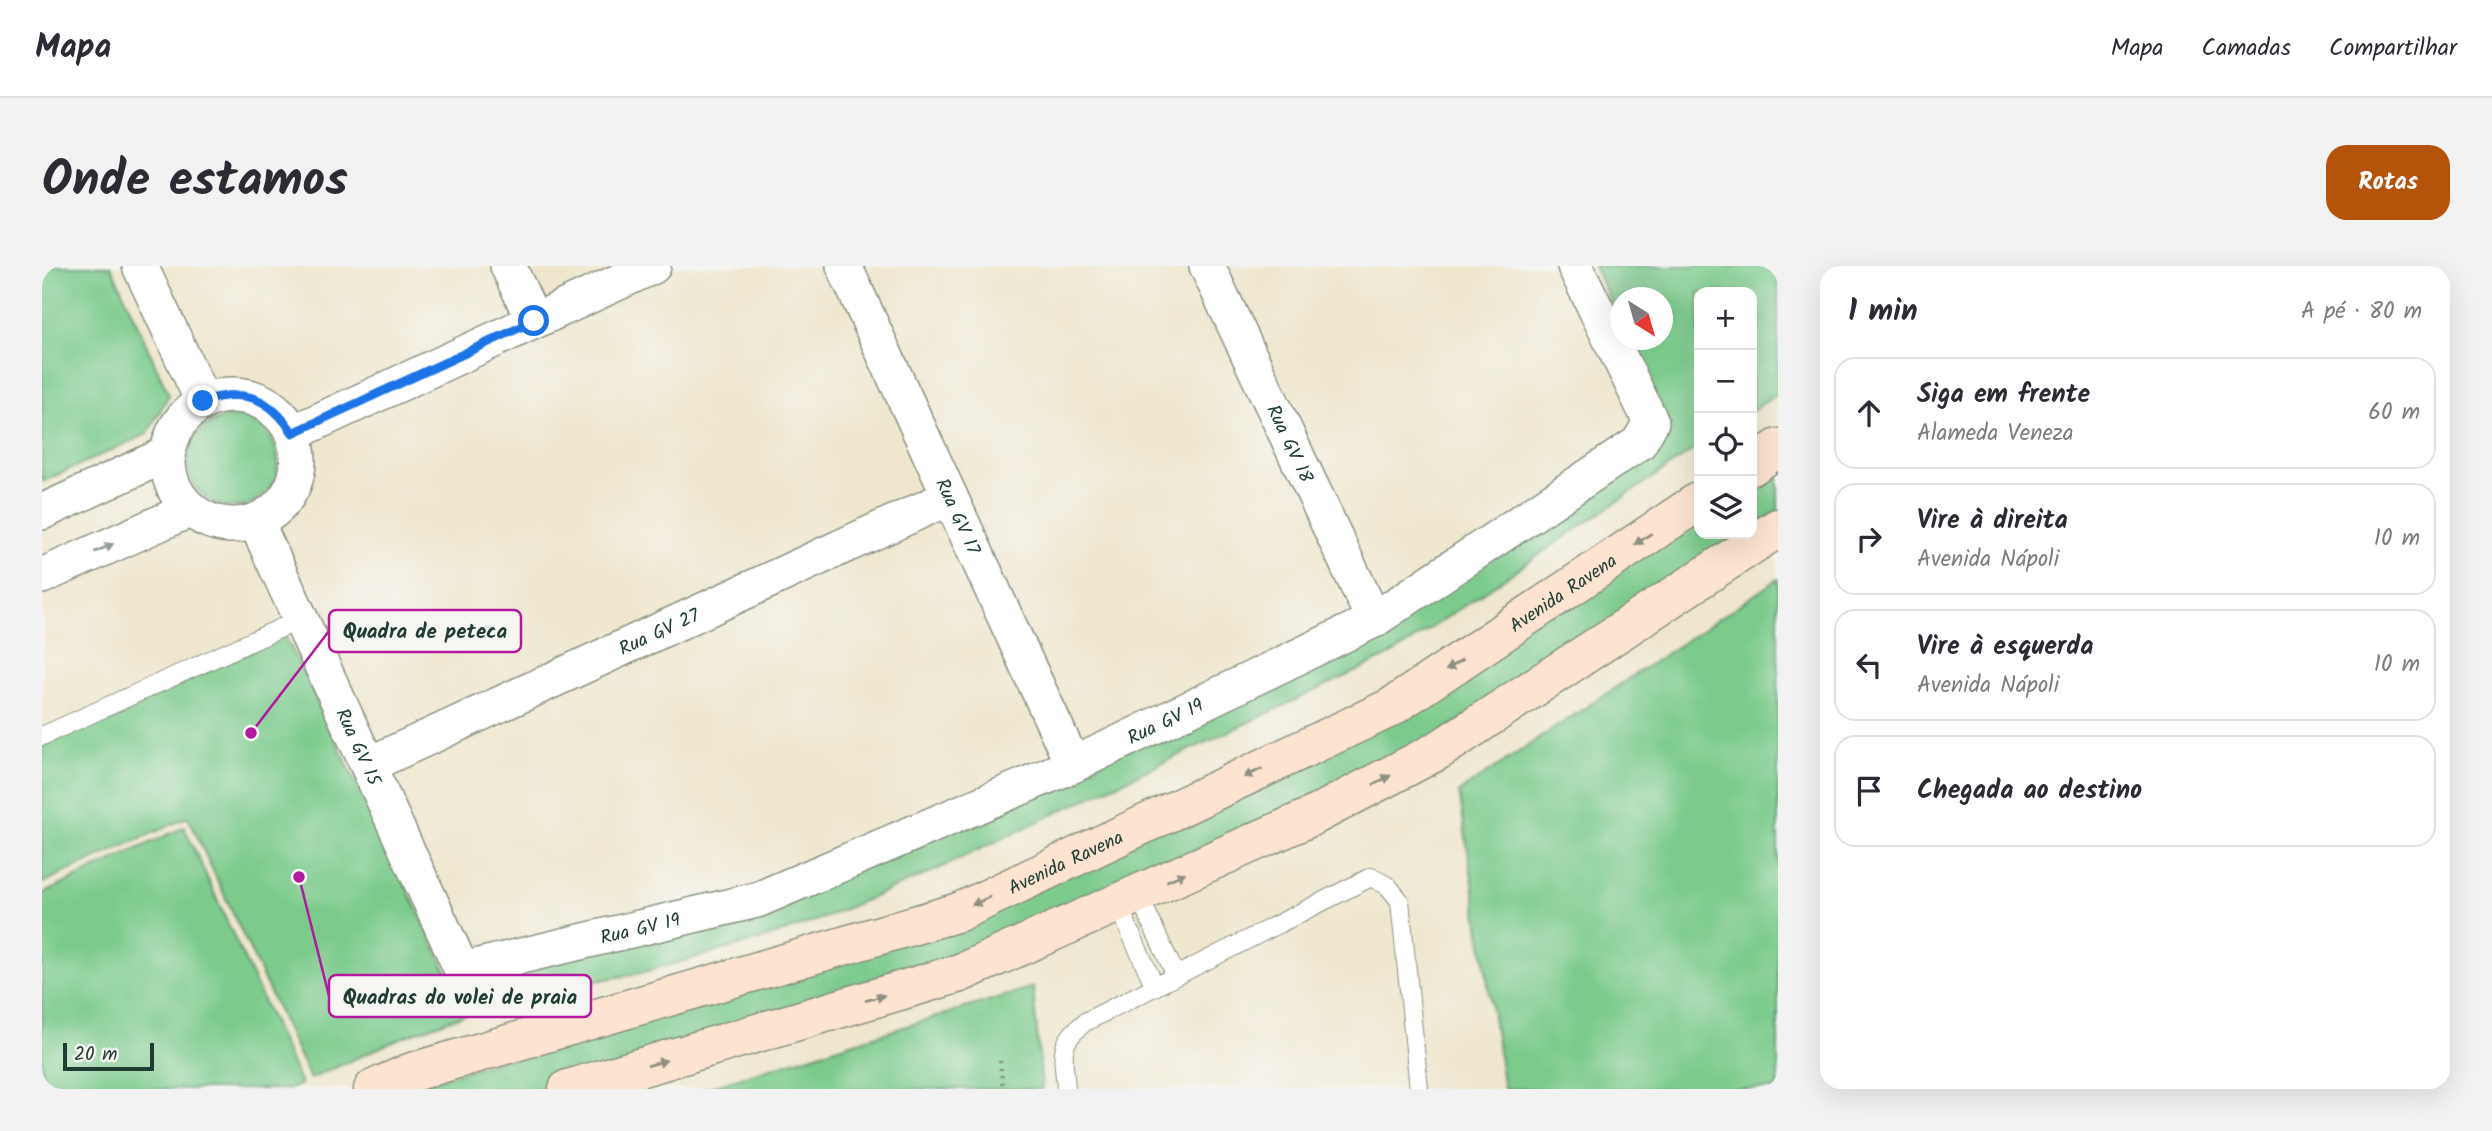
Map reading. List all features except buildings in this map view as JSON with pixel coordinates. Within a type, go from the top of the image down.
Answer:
[{"type":"main road","points":[[1757,463],[1778,448]]},
{"type":"main road","name":"Avenida Ravena","points":[[373,1089],[409,1073],[959,912],[1390,708],[1694,504]]},
{"type":"main road","points":[[568,1089],[960,973],[1313,816],[1439,750],[1778,528]]},
{"type":"street","points":[[141,266],[203,401]]},
{"type":"street","points":[[508,266],[534,321]]},
{"type":"street","points":[[293,433],[653,266]]},
{"type":"street","name":"Rua GV 17","points":[[844,266],[1073,765]]},
{"type":"street","name":"Rua GV 18","points":[[1207,266],[1374,620]]},
{"type":"street","name":"Rua GV 19","points":[[462,970],[757,900],[1073,765],[1374,620],[1639,443],[1651,422],[1575,266]]},
{"type":"street","points":[[223,395],[245,395],[265,402],[281,416],[293,433],[298,454],[297,475],[289,495],[275,511],[256,522],[239,526],[221,525],[189,510],[176,494],[168,475],[167,454],[173,433],[186,415],[203,401],[223,395]]},
{"type":"street","points":[[42,512],[167,454]]},
{"type":"street","name":"Rua GV 27","points":[[368,765],[950,497]]},
{"type":"street","points":[[42,576],[189,510]]},
{"type":"street","name":"Rua GV 15","points":[[256,522],[462,970]]},
{"type":"lane","points":[[42,736],[301,619]]},
{"type":"lane","points":[[1066,1089],[1063,1047],[1072,1032],[1085,1022],[1371,877],[1388,886],[1400,901],[1419,1089]]},
{"type":"lane","points":[[1128,899],[1176,976]]},
{"type":"lane","points":[[1128,899],[1155,987]]},
{"type":"path","points":[[1000,1061],[1003,1089]]},
{"type":"green space","points":[[42,266],[111,266],[169,395],[147,434],[42,482]]},
{"type":"green space","points":[[1594,266],[1778,266],[1778,393],[1757,408],[1757,287],[1694,287],[1694,449],[1393,654],[927,874],[821,919],[766,938],[640,973],[511,1000],[401,1038],[310,1079],[188,817],[42,883],[42,746],[285,635],[452,982],[757,913],[1076,776],[1637,459],[1630,350],[1673,350],[1673,287],[1610,287],[1610,300]]},
{"type":"green space","points":[[233,417],[250,420],[265,430],[275,445],[278,462],[275,479],[265,494],[250,504],[233,507],[216,504],[201,494],[191,479],[188,462],[191,445],[201,430],[216,420]]},
{"type":"green space","points":[[1778,468],[1778,510],[1757,525],[1757,482]]},
{"type":"green space","points":[[1694,522],[1694,539],[1735,539],[1402,758],[927,974],[541,1089],[405,1089],[959,922]]},
{"type":"green space","points":[[1778,579],[1778,1089],[1504,1089],[1459,792]]},
{"type":"green space","points":[[184,827],[301,1084],[290,1089],[42,1089],[42,894]]},
{"type":"green space","points":[[1033,987],[1042,1089],[703,1089]]},
{"type":"place","name":"Quadra de peteca","points":[[251,733]]},
{"type":"place","name":"Quadras do volei de praia","points":[[299,877]]},
{"type":"route","points":[[203,401],[223,395],[245,395],[265,402],[281,416],[293,433],[534,321]]}]
